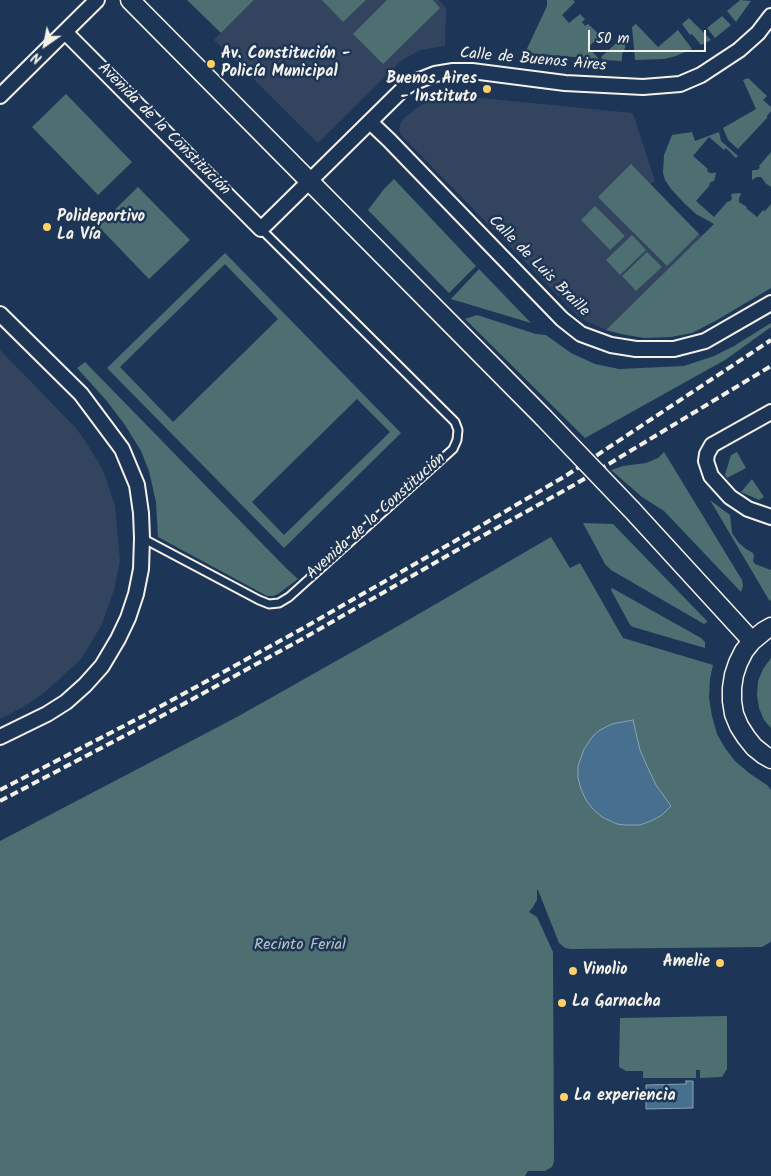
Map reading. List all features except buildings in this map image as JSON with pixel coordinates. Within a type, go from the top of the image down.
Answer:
[{"type":"street","points":[[0,96],[96,0]]},
{"type":"street","points":[[130,0],[543,417],[632,510],[752,641]]},
{"type":"street","points":[[140,0],[183,49],[196,68]]},
{"type":"street","name":"Calle de Buenos Aires","points":[[309,181],[402,90],[412,83],[434,74],[472,71],[562,83],[644,87],[680,84],[700,75],[739,50],[758,33],[771,16]]},
{"type":"street","name":"Avenida de la Constitución","points":[[65,32],[262,229]]},
{"type":"street","name":"Calle de Luis Braille","points":[[370,122],[562,319],[582,334],[611,345],[636,349],[674,349],[705,341],[771,303]]},
{"type":"street","points":[[262,229],[309,181]]},
{"type":"street","points":[[0,314],[81,394],[122,449],[137,485],[142,538],[141,569],[136,594],[128,618],[102,666],[66,702],[47,714],[0,737]]},
{"type":"street","points":[[771,412],[712,445],[707,454],[706,461],[711,476],[730,497],[748,509],[771,517]]},
{"type":"street","points":[[771,627],[752,641],[744,651],[734,675],[732,688],[732,701],[737,720],[746,737],[754,747],[771,759]]},
{"type":"lane","name":"Avenida de la Constitución","points":[[142,538],[259,600],[268,604],[279,604],[453,449],[458,440],[458,430],[454,422],[262,229]]},
{"type":"shaded area","points":[[254,0],[438,0],[446,8],[445,46],[420,50],[402,60],[318,143],[214,40]]},
{"type":"shaded area","points":[[451,95],[633,113],[655,181],[650,184],[702,237],[606,330],[586,321],[577,315],[401,135],[399,129],[405,117],[421,105],[439,97],[443,102]]},
{"type":"shaded area","points":[[0,350],[75,427],[99,463],[115,506],[120,561],[114,590],[102,624],[80,660],[44,693],[0,719]]},
{"type":"shaded area","points":[[633,720],[640,750],[647,766],[656,785],[671,806],[662,815],[651,821],[640,825],[625,825],[617,824],[602,817],[592,808],[581,789],[578,778],[578,766],[584,749],[600,730],[612,724]]},
{"type":"shaded area","points":[[686,1081],[693,1081],[693,1108],[646,1109],[646,1085],[686,1084]]},
{"type":"green space","points":[[187,0],[254,0],[221,33]]},
{"type":"green space","points":[[322,0],[366,0],[343,22]]},
{"type":"green space","points":[[387,0],[433,0],[440,8],[383,64],[353,34]]},
{"type":"green space","points":[[547,0],[573,0],[575,2],[562,15],[569,23],[580,14],[585,19],[582,22],[585,26],[588,24],[601,36],[588,47],[599,59],[525,53],[547,6]]},
{"type":"green space","points":[[740,0],[751,1],[736,22],[727,11]]},
{"type":"green space","points":[[722,16],[731,25],[715,38],[707,28]]},
{"type":"green space","points":[[689,18],[711,40],[701,45],[692,34],[690,35],[682,24]]},
{"type":"green space","points":[[636,24],[658,47],[678,30],[692,49],[664,59],[635,60],[632,27]]},
{"type":"green space","points":[[625,35],[622,61],[603,60],[601,57]]},
{"type":"green space","points":[[748,78],[767,96],[763,100],[771,107],[771,111],[767,118],[738,149],[728,140],[723,128],[756,109],[743,80]]},
{"type":"green space","points":[[66,94],[132,162],[98,195],[32,127]]},
{"type":"green space","points":[[692,132],[695,141],[719,132],[721,141],[738,156],[736,158],[726,148],[724,150],[709,137],[693,156],[708,169],[707,171],[716,173],[714,181],[709,184],[696,201],[714,217],[732,199],[731,194],[740,193],[739,202],[757,217],[771,204],[771,288],[692,333],[671,337],[644,338],[606,330],[714,224],[696,214],[685,204],[671,189],[663,173],[664,155],[672,135]]},
{"type":"green space","points":[[771,152],[771,187],[761,177],[752,180],[752,171],[760,168],[759,166]]},
{"type":"green space","points":[[631,164],[699,234],[667,266],[598,197]]},
{"type":"green space","points":[[394,179],[476,266],[449,293],[368,210]]},
{"type":"green space","points":[[138,187],[190,240],[149,279],[98,226]]},
{"type":"green space","points":[[595,206],[625,236],[610,250],[581,220]]},
{"type":"green space","points":[[632,235],[646,250],[620,275],[606,260]]},
{"type":"green space","points":[[647,252],[662,267],[636,291],[622,276]]},
{"type":"green space","points":[[225,253],[401,433],[284,548],[107,368]],"holes":[[[225,264],[278,319],[173,422],[120,367]],[[357,399],[390,432],[284,535],[252,502]]]},
{"type":"green space","points":[[479,269],[531,323],[451,299]]},
{"type":"green space","points":[[477,315],[536,334],[546,335],[571,353],[595,364],[619,369],[684,366],[714,356],[771,323],[771,327],[725,360],[585,438],[465,319]]},
{"type":"green space","points":[[85,362],[298,579],[278,594],[267,596],[158,537],[156,502],[149,471],[141,451],[125,425],[106,400],[77,368]]},
{"type":"green space","points":[[664,452],[742,580],[741,592],[664,511],[642,497],[611,470],[623,466],[646,463],[658,458]]},
{"type":"green space","points":[[737,452],[746,468],[727,478],[725,475],[731,455]]},
{"type":"green space","points":[[752,479],[764,497],[759,500],[741,492]]},
{"type":"green space","points":[[710,500],[730,515],[732,533],[739,543],[753,553],[755,564],[771,570],[771,601],[769,600]]},
{"type":"green space","points":[[583,523],[613,524],[707,622],[704,624],[611,570],[605,564]]},
{"type":"green space","name":"Recinto Ferial","points":[[551,537],[570,568],[580,563],[623,638],[713,665],[709,698],[717,734],[735,761],[771,790],[771,941],[762,947],[565,948],[559,943],[537,890],[537,900],[529,912],[537,917],[553,952],[554,1162],[552,1167],[545,1171],[528,1171],[525,1176],[0,1176],[0,841],[237,717]]},
{"type":"green space","points":[[612,588],[701,638],[705,642],[705,648],[633,627],[630,625],[611,590]]},
{"type":"green space","points":[[771,658],[771,728],[764,720],[759,708],[757,695],[758,681],[763,669]]},
{"type":"green space","points":[[727,1016],[727,1069],[722,1077],[700,1078],[700,1070],[696,1070],[696,1078],[643,1078],[643,1071],[626,1071],[619,1067],[620,1018]]},
{"type":"railway","points":[[0,790],[143,716],[298,631],[455,541],[567,475],[771,340]]},
{"type":"railway","points":[[0,801],[147,724],[304,638],[574,485],[771,366]]},
{"type":"place","name":"Av. Constitución - Policía Municipal","points":[[211,64]]},
{"type":"place","name":"Buenos Aires - Instituto","points":[[487,89]]},
{"type":"place","name":"Polideportivo La Vía","points":[[47,227]]},
{"type":"place","name":"Amelie","points":[[720,963]]},
{"type":"place","name":"Vinolio","points":[[573,971]]},
{"type":"place","name":"La Garnacha","points":[[562,1003]]},
{"type":"place","name":"La experiencia","points":[[564,1097]]}]
